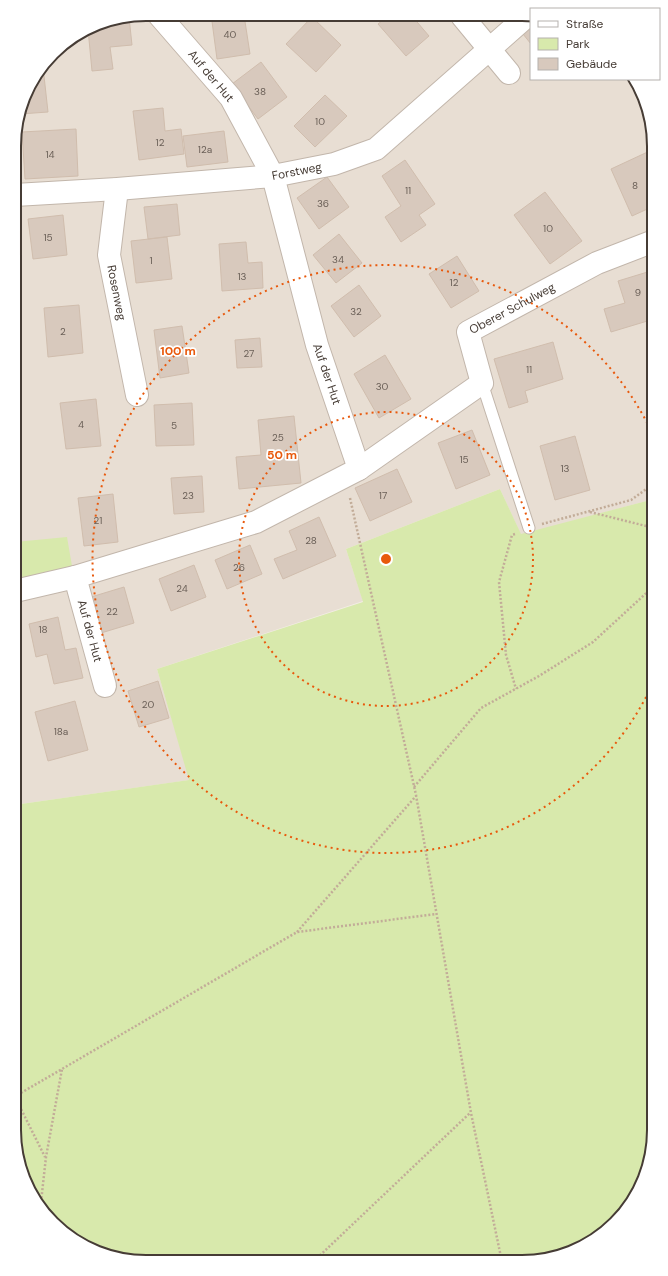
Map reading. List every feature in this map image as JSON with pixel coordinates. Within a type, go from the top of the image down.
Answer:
[{"type":"street","name":"Auf der Hut","points":[[164,21],[231,98],[272,176],[317,345],[359,469]]},
{"type":"street","points":[[466,21],[509,73]]},
{"type":"street","name":"Forstweg","points":[[21,195],[116,190],[272,176],[334,164],[376,149],[521,21]]},
{"type":"street","name":"Rosenweg","points":[[116,190],[109,255],[137,395]]},
{"type":"street","name":"Oberer Schulweg","points":[[482,383],[468,332],[597,263],[647,244]]},
{"type":"street","points":[[21,589],[75,577],[256,522],[359,469],[482,383]]},
{"type":"street","name":"Auf der Hut","points":[[75,577],[105,686]]},
{"type":"lane","points":[[482,383],[529,528]]},
{"type":"path","points":[[359,469],[348,491],[416,795],[471,1113],[501,1255]]},
{"type":"path","points":[[516,689],[506,655],[499,582],[512,535],[529,528],[632,500],[647,489]]},
{"type":"path","points":[[589,512],[647,526]]},
{"type":"path","points":[[414,787],[481,708],[516,689],[593,642],[647,592]]},
{"type":"path","points":[[21,1092],[297,932],[416,795]]},
{"type":"path","points":[[297,932],[436,914]]},
{"type":"path","points":[[42,1197],[46,1157],[62,1069]]},
{"type":"path","points":[[21,1109],[46,1157]]},
{"type":"path","points":[[320,1255],[471,1113]]},
{"type":"shaded area","points":[[530,21],[530,80],[628,80],[634,91],[643,114],[647,146],[647,501],[521,535],[500,489],[346,549],[363,601],[157,669],[190,780],[21,804],[21,146],[25,114],[31,98],[42,77],[52,64],[77,42],[98,31],[114,25],[130,22]]},
{"type":"green space","points":[[500,489],[521,534],[647,501],[647,1138],[643,1162],[630,1192],[621,1206],[598,1229],[570,1245],[554,1251],[538,1254],[146,1255],[114,1251],[84,1238],[70,1229],[58,1218],[47,1206],[34,1185],[23,1154],[21,1138],[21,804],[189,780],[157,669],[363,602],[346,549]]},
{"type":"green space","points":[[67,537],[72,566],[21,579],[21,541]]},
{"type":"building","points":[[212,21],[245,21],[250,54],[217,59]]},
{"type":"building","points":[[308,21],[316,21],[341,45],[316,72],[286,44]]},
{"type":"building","points":[[382,21],[416,21],[429,36],[406,56],[378,24]]},
{"type":"building","points":[[130,22],[132,45],[110,47],[113,69],[92,71],[89,36],[114,25]]},
{"type":"building","points":[[530,28],[530,43],[523,34]]},
{"type":"building","points":[[261,62],[287,97],[258,119],[232,84]]},
{"type":"building","points":[[44,75],[48,112],[25,114],[31,98]]},
{"type":"building","points":[[325,95],[347,116],[315,147],[294,126]]},
{"type":"building","points":[[163,108],[165,131],[181,129],[184,154],[139,160],[133,111]]},
{"type":"building","points":[[76,129],[78,176],[25,179],[22,132]]},
{"type":"building","points":[[224,131],[228,162],[187,167],[183,136]]},
{"type":"building","points":[[647,152],[647,209],[632,216],[611,169]]},
{"type":"building","points":[[405,160],[435,204],[419,215],[426,225],[401,242],[385,217],[401,206],[382,176]]},
{"type":"building","points":[[327,177],[349,207],[319,229],[297,198]]},
{"type":"building","points":[[545,192],[582,241],[550,264],[514,215]]},
{"type":"building","points":[[177,204],[180,235],[148,239],[144,207]]},
{"type":"building","points":[[63,215],[67,255],[33,259],[28,219]]},
{"type":"building","points":[[339,234],[362,263],[336,283],[313,255]]},
{"type":"building","points":[[167,237],[172,279],[136,283],[131,241]]},
{"type":"building","points":[[246,242],[248,263],[262,262],[263,288],[222,291],[219,244]]},
{"type":"building","points":[[457,256],[479,291],[451,308],[429,274]]},
{"type":"building","points":[[647,272],[647,321],[611,332],[604,309],[625,303],[618,281]]},
{"type":"building","points":[[359,285],[381,316],[354,337],[331,306]]},
{"type":"building","points":[[79,305],[83,353],[48,357],[44,308]]},
{"type":"building","points":[[182,326],[189,373],[160,378],[154,330]]},
{"type":"building","points":[[260,338],[262,367],[237,368],[235,340]]},
{"type":"building","points":[[553,342],[563,379],[525,391],[528,402],[509,408],[494,359]]},
{"type":"building","points":[[385,355],[411,399],[379,418],[354,374]]},
{"type":"building","points":[[96,399],[101,446],[66,449],[60,403]]},
{"type":"building","points":[[192,403],[194,445],[156,446],[154,405]]},
{"type":"building","points":[[294,416],[301,483],[239,489],[236,457],[261,455],[258,420]]},
{"type":"building","points":[[472,430],[490,475],[456,489],[438,443]]},
{"type":"building","points":[[575,436],[590,490],[555,500],[540,446]]},
{"type":"building","points":[[397,469],[412,502],[370,521],[355,488]]},
{"type":"building","points":[[202,476],[204,512],[174,514],[171,478]]},
{"type":"building","points":[[113,494],[118,542],[84,546],[78,498]]},
{"type":"building","points":[[319,517],[336,556],[283,579],[274,559],[297,550],[289,531]]},
{"type":"building","points":[[250,545],[262,574],[227,589],[215,560]]},
{"type":"building","points":[[194,565],[206,597],[171,611],[159,579]]},
{"type":"building","points":[[124,587],[134,623],[101,633],[91,597]]},
{"type":"building","points":[[58,617],[65,650],[76,648],[83,678],[54,684],[47,654],[36,657],[29,624]]},
{"type":"building","points":[[158,681],[169,718],[139,727],[128,691]]},
{"type":"building","points":[[75,701],[88,750],[48,761],[35,712]]}]
